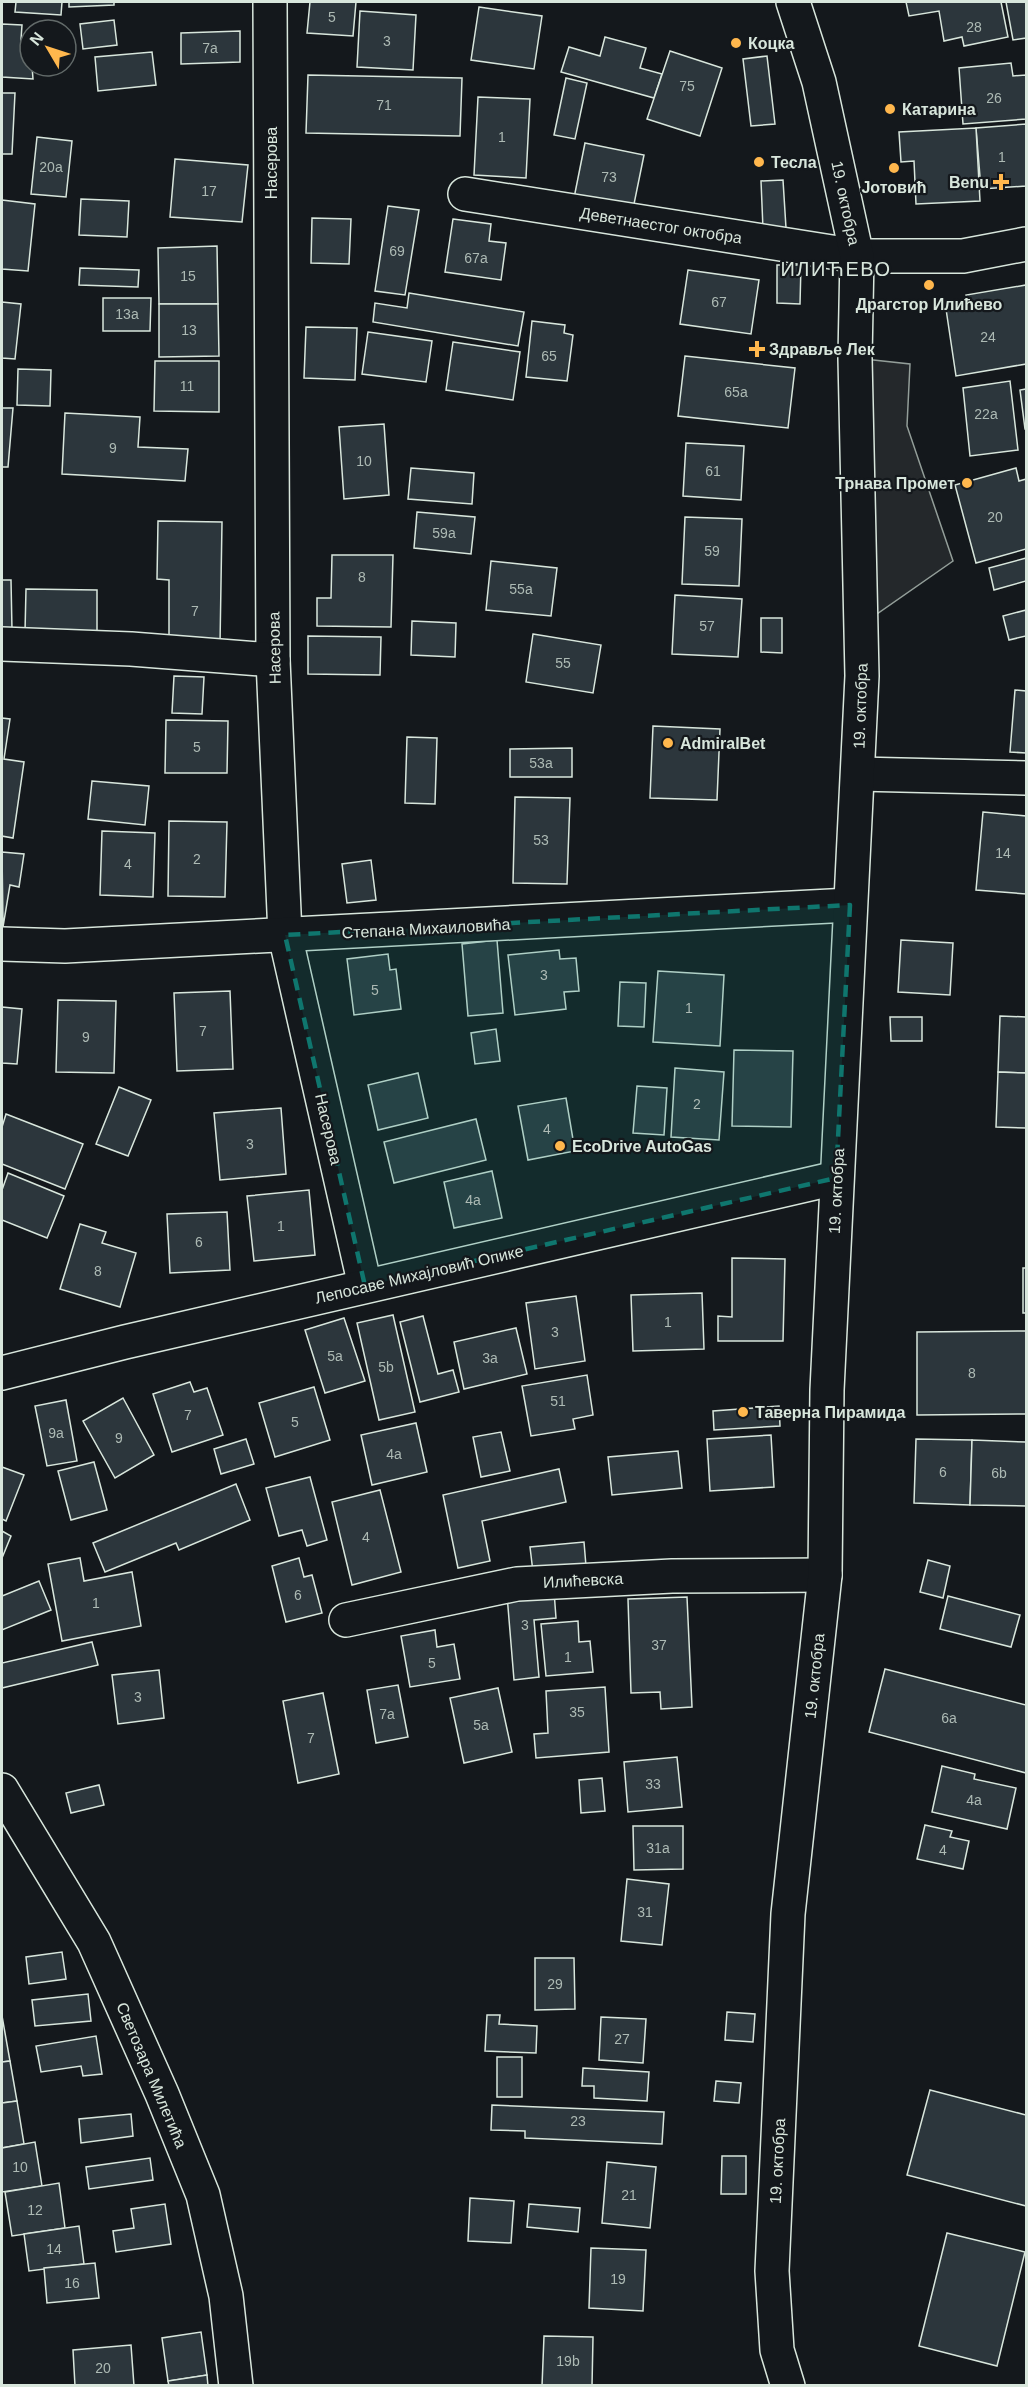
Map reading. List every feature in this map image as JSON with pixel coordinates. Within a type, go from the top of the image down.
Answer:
[{"type":"street","name":"Насерова","points":[[270,2],[273,660],[285,935],[365,1286]]},
{"type":"street","name":"19. октобра","points":[[788,2385],[777,2349],[772,2271],[788,1914],[825,1575],[827,1390],[862,676],[855,358],[857,256],[819,82],[790,2]]},
{"type":"street","name":"Деветнаестог октобра","points":[[465,194],[857,256],[963,256],[1026,244]]},
{"type":"street","points":[[2,644],[131,649],[273,660]]},
{"type":"street","points":[[858,774],[1026,778]]},
{"type":"street","name":"Степана Михаиловића","points":[[2,944],[65,946],[850,905]]},
{"type":"street","name":"Лепосаве Михајловић Опике","points":[[2,1373],[365,1286],[836,1178]]},
{"type":"street","name":"Илићевска","points":[[346,1620],[517,1584],[672,1576],[825,1575]]},
{"type":"street","name":"Светозара Милетића","points":[[2,1790],[94,1942],[162,2094],[203,2195],[226,2296],[236,2385]]},
{"type":"highlighted area","points":[[850,905],[836,1178],[365,1286],[285,935]]},
{"type":"shaded area","points":[[855,358],[910,364],[907,426],[953,561],[861,625]]},
{"type":"building","points":[[16,2],[62,2],[61,15],[15,12]]},
{"type":"building","points":[[69,2],[114,2],[114,5],[69,7]]},
{"type":"building","points":[[310,2],[356,2],[353,36],[307,33]]},
{"type":"building","points":[[906,2],[1001,2],[1008,37],[964,46],[962,37],[944,41],[939,11],[909,16]]},
{"type":"building","points":[[1006,2],[1026,2],[1026,38],[1013,40]]},
{"type":"building","points":[[479,7],[542,16],[534,69],[471,60]]},
{"type":"building","points":[[360,11],[416,15],[413,70],[357,67]]},
{"type":"building","points":[[114,20],[117,45],[83,49],[80,24]]},
{"type":"building","points":[[2,24],[18,25],[18,78],[33,79],[2,77]]},
{"type":"building","points":[[240,31],[240,62],[181,64],[181,33]]},
{"type":"building","points":[[605,37],[646,48],[640,68],[662,74],[654,98],[561,72],[569,47],[600,56]]},
{"type":"building","points":[[670,51],[722,68],[700,136],[647,119]]},
{"type":"building","points":[[152,52],[156,85],[98,91],[95,57]]},
{"type":"building","points":[[767,56],[775,124],[751,126],[743,59]]},
{"type":"building","points":[[1011,63],[1013,76],[1026,75],[1026,119],[963,124],[959,68]]},
{"type":"building","points":[[308,75],[462,78],[460,136],[306,133]]},
{"type":"building","points":[[566,78],[587,83],[575,139],[554,135]]},
{"type":"building","points":[[2,93],[15,93],[12,154],[2,154]]},
{"type":"building","points":[[478,97],[530,99],[526,178],[474,175]]},
{"type":"building","points":[[1026,124],[1026,186],[981,189],[976,128]]},
{"type":"building","points":[[976,128],[980,201],[916,204],[914,161],[901,162],[899,132]]},
{"type":"building","points":[[37,137],[72,141],[66,197],[31,194]]},
{"type":"building","points":[[585,143],[644,155],[633,209],[574,198]]},
{"type":"building","points":[[175,159],[248,165],[242,222],[170,217]]},
{"type":"building","points":[[783,180],[786,228],[763,229],[761,181]]},
{"type":"building","points":[[81,199],[129,201],[127,237],[79,235]]},
{"type":"building","points":[[2,200],[35,204],[28,271],[2,269]]},
{"type":"building","points":[[388,206],[419,210],[405,295],[375,291]]},
{"type":"building","points":[[312,218],[351,219],[349,264],[311,263]]},
{"type":"building","points":[[453,219],[491,224],[489,241],[506,243],[501,280],[445,272]]},
{"type":"building","points":[[217,246],[218,304],[159,304],[158,248]]},
{"type":"building","points":[[777,265],[801,265],[800,304],[777,303]]},
{"type":"building","points":[[80,268],[139,270],[138,287],[79,285]]},
{"type":"building","points":[[688,270],[759,280],[751,334],[680,324]]},
{"type":"building","points":[[1026,285],[1026,364],[956,376],[946,309],[968,306],[966,295]]},
{"type":"building","points":[[409,293],[524,312],[518,346],[373,322],[375,303],[407,308]]},
{"type":"building","points":[[103,298],[151,298],[150,331],[103,331]]},
{"type":"building","points":[[2,302],[21,304],[15,359],[2,358]]},
{"type":"building","points":[[159,304],[218,304],[219,356],[159,357]]},
{"type":"building","points":[[532,321],[565,325],[564,333],[573,335],[567,381],[526,377]]},
{"type":"building","points":[[306,327],[357,328],[355,380],[304,378]]},
{"type":"building","points":[[368,332],[432,341],[426,382],[362,374]]},
{"type":"building","points":[[453,342],[520,352],[513,400],[446,390]]},
{"type":"building","points":[[685,356],[795,368],[788,428],[678,416]]},
{"type":"building","points":[[155,361],[219,361],[219,412],[154,411]]},
{"type":"building","points":[[18,369],[51,370],[50,406],[17,405]]},
{"type":"building","points":[[1010,381],[1018,450],[970,456],[963,388]]},
{"type":"building","points":[[1026,389],[1026,429],[1025,429],[1020,390]]},
{"type":"building","points":[[2,408],[13,408],[8,467],[2,467]]},
{"type":"building","points":[[65,413],[140,417],[138,447],[188,449],[185,481],[62,474]]},
{"type":"building","points":[[384,424],[389,495],[344,499],[339,427]]},
{"type":"building","points":[[686,443],[744,446],[741,500],[683,496]]},
{"type":"building","points":[[411,468],[474,473],[472,504],[408,499]]},
{"type":"building","points":[[1016,468],[1019,481],[1026,479],[1026,549],[976,563],[955,485]]},
{"type":"building","points":[[417,512],[475,517],[471,554],[414,548]]},
{"type":"building","points":[[685,517],[742,519],[739,586],[682,584]]},
{"type":"building","points":[[158,521],[222,522],[220,644],[169,643],[169,580],[157,579]]},
{"type":"building","points":[[332,555],[393,555],[391,627],[317,626],[317,598],[331,598]]},
{"type":"building","points":[[1026,558],[1026,581],[994,590],[989,568]]},
{"type":"building","points":[[491,561],[557,568],[551,616],[486,610]]},
{"type":"building","points":[[2,580],[11,580],[12,630],[2,630]]},
{"type":"building","points":[[26,589],[97,590],[97,632],[25,632]]},
{"type":"building","points":[[675,595],[742,599],[738,657],[672,654]]},
{"type":"building","points":[[1026,610],[1026,636],[1009,640],[1003,616]]},
{"type":"building","points":[[761,618],[782,618],[782,653],[761,652]]},
{"type":"building","points":[[412,621],[456,623],[455,657],[411,655]]},
{"type":"building","points":[[533,634],[601,645],[593,693],[526,682]]},
{"type":"building","points":[[308,636],[381,637],[380,675],[308,674]]},
{"type":"building","points":[[174,676],[204,677],[202,714],[172,713]]},
{"type":"building","points":[[1015,690],[1026,691],[1026,753],[1010,752]]},
{"type":"building","points":[[2,718],[10,719],[4,759],[24,762],[13,838],[2,836]]},
{"type":"building","points":[[166,720],[228,721],[227,773],[165,773]]},
{"type":"building","points":[[653,726],[720,729],[717,800],[650,798]]},
{"type":"building","points":[[407,737],[437,738],[435,804],[405,803]]},
{"type":"building","points":[[572,748],[572,777],[510,777],[510,749]]},
{"type":"building","points":[[92,781],[149,786],[145,825],[88,819]]},
{"type":"building","points":[[515,797],[570,798],[567,884],[513,883]]},
{"type":"building","points":[[983,812],[1026,816],[1026,894],[976,890]]},
{"type":"building","points":[[169,821],[227,822],[225,897],[168,896]]},
{"type":"building","points":[[102,831],[155,833],[153,897],[100,895]]},
{"type":"building","points":[[2,852],[24,854],[19,887],[10,885],[3,927]]},
{"type":"building","points":[[371,860],[376,900],[347,903],[342,864]]},
{"type":"building","points":[[497,940],[503,1013],[468,1016],[462,944]]},
{"type":"building","points":[[901,940],[953,943],[950,995],[898,992]]},
{"type":"building","points":[[559,950],[560,959],[576,958],[579,991],[564,992],[566,1009],[515,1015],[508,955]]},
{"type":"building","points":[[388,954],[390,970],[396,969],[401,1009],[354,1015],[347,959]]},
{"type":"building","points":[[658,971],[724,975],[720,1046],[653,1042]]},
{"type":"building","points":[[620,982],[646,983],[644,1027],[618,1026]]},
{"type":"building","points":[[230,991],[233,1069],[177,1071],[174,993]]},
{"type":"building","points":[[58,1000],[116,1001],[114,1073],[56,1072]]},
{"type":"building","points":[[2,1007],[22,1009],[17,1064],[2,1063]]},
{"type":"building","points":[[1000,1016],[1026,1017],[1026,1073],[998,1072]]},
{"type":"building","points":[[890,1017],[922,1017],[922,1041],[891,1041]]},
{"type":"building","points":[[496,1029],[500,1061],[475,1064],[471,1033]]},
{"type":"building","points":[[734,1050],[793,1051],[791,1127],[732,1126]]},
{"type":"building","points":[[675,1068],[724,1072],[719,1140],[671,1137]]},
{"type":"building","points":[[998,1072],[1026,1073],[1026,1128],[996,1127]]},
{"type":"building","points":[[418,1073],[428,1118],[378,1130],[368,1085]]},
{"type":"building","points":[[637,1086],[667,1088],[664,1135],[633,1133]]},
{"type":"building","points":[[119,1087],[151,1100],[128,1156],[96,1144]]},
{"type":"building","points":[[566,1098],[575,1151],[528,1160],[518,1106]]},
{"type":"building","points":[[281,1108],[286,1174],[220,1180],[214,1113]]},
{"type":"building","points":[[6,1114],[83,1144],[65,1189],[2,1164],[2,1127]]},
{"type":"building","points":[[476,1119],[486,1160],[394,1183],[384,1142]]},
{"type":"building","points":[[492,1171],[502,1218],[454,1228],[444,1182]]},
{"type":"building","points":[[8,1173],[64,1196],[47,1238],[2,1220],[2,1190]]},
{"type":"building","points":[[309,1190],[315,1255],[254,1261],[247,1196]]},
{"type":"building","points":[[227,1212],[230,1270],[170,1273],[167,1214]]},
{"type":"building","points":[[80,1224],[106,1232],[102,1243],[136,1253],[120,1307],[60,1289]]},
{"type":"building","points":[[732,1258],[785,1259],[783,1341],[718,1341],[718,1316],[732,1317]]},
{"type":"building","points":[[1023,1268],[1026,1268],[1026,1313],[1023,1313]]},
{"type":"building","points":[[702,1293],[704,1349],[633,1351],[631,1295]]},
{"type":"building","points":[[576,1296],[585,1361],[535,1369],[526,1303]]},
{"type":"building","points":[[393,1315],[415,1412],[379,1420],[357,1323]]},
{"type":"building","points":[[423,1316],[438,1374],[453,1370],[459,1392],[420,1402],[400,1322]]},
{"type":"building","points":[[344,1318],[365,1381],[325,1393],[305,1330]]},
{"type":"building","points":[[516,1328],[527,1374],[464,1389],[454,1342]]},
{"type":"building","points":[[1026,1331],[1026,1414],[917,1415],[917,1332]]},
{"type":"building","points":[[587,1375],[593,1415],[573,1419],[575,1429],[531,1436],[522,1386]]},
{"type":"building","points":[[190,1382],[194,1392],[207,1388],[223,1435],[172,1452],[153,1394]]},
{"type":"building","points":[[314,1387],[330,1440],[275,1457],[259,1403]]},
{"type":"building","points":[[123,1398],[154,1455],[115,1478],[83,1421]]},
{"type":"building","points":[[66,1400],[77,1461],[47,1466],[35,1406]]},
{"type":"building","points":[[779,1406],[780,1426],[714,1430],[713,1411]]},
{"type":"building","points":[[416,1423],[427,1472],[372,1485],[361,1435]]},
{"type":"building","points":[[501,1432],[510,1471],[481,1477],[473,1437]]},
{"type":"building","points":[[771,1435],[774,1487],[710,1491],[707,1439]]},
{"type":"building","points":[[246,1439],[254,1464],[221,1474],[214,1449]]},
{"type":"building","points":[[916,1439],[972,1440],[970,1505],[914,1503]]},
{"type":"building","points":[[972,1440],[1026,1442],[1026,1506],[970,1505]]},
{"type":"building","points":[[678,1451],[682,1488],[612,1495],[608,1457]]},
{"type":"building","points":[[94,1462],[107,1510],[71,1520],[58,1471]]},
{"type":"building","points":[[2,1467],[24,1475],[6,1521],[2,1519]]},
{"type":"building","points":[[559,1469],[566,1502],[482,1521],[490,1561],[458,1568],[443,1495]]},
{"type":"building","points":[[310,1477],[327,1540],[307,1546],[302,1530],[279,1536],[266,1488]]},
{"type":"building","points":[[236,1484],[250,1520],[179,1550],[176,1543],[105,1572],[93,1543]]},
{"type":"building","points":[[380,1490],[401,1572],[352,1585],[332,1502]]},
{"type":"building","points":[[2,1531],[11,1536],[2,1558]]},
{"type":"building","points":[[584,1542],[586,1566],[533,1572],[530,1547]]},
{"type":"building","points":[[80,1558],[84,1581],[132,1572],[141,1626],[62,1641],[48,1564]]},
{"type":"building","points":[[299,1558],[304,1577],[312,1575],[322,1613],[286,1622],[272,1566]]},
{"type":"building","points":[[928,1560],[950,1566],[943,1598],[920,1592]]},
{"type":"building","points":[[39,1581],[51,1610],[2,1630],[2,1596]]},
{"type":"building","points":[[554,1591],[556,1618],[534,1620],[539,1677],[514,1680],[507,1595]]},
{"type":"building","points":[[948,1596],[1020,1615],[1011,1647],[940,1629]]},
{"type":"building","points":[[687,1597],[692,1707],[661,1709],[660,1692],[631,1693],[628,1599]]},
{"type":"building","points":[[578,1621],[579,1642],[590,1641],[593,1672],[546,1676],[541,1624]]},
{"type":"building","points":[[435,1630],[437,1647],[454,1644],[460,1679],[410,1687],[401,1636]]},
{"type":"building","points":[[92,1642],[98,1665],[2,1688],[2,1663]]},
{"type":"building","points":[[885,1669],[1026,1705],[1026,1773],[869,1732]]},
{"type":"building","points":[[159,1670],[164,1718],[118,1724],[112,1675]]},
{"type":"building","points":[[398,1685],[408,1737],[376,1743],[367,1690]]},
{"type":"building","points":[[605,1687],[609,1752],[536,1758],[534,1734],[548,1733],[546,1691]]},
{"type":"building","points":[[498,1688],[512,1752],[464,1763],[450,1698]]},
{"type":"building","points":[[323,1693],[339,1774],[298,1783],[283,1701]]},
{"type":"building","points":[[677,1757],[682,1807],[628,1812],[624,1762]]},
{"type":"building","points":[[942,1766],[975,1774],[974,1779],[1016,1788],[1007,1829],[932,1812]]},
{"type":"building","points":[[602,1778],[605,1811],[581,1813],[579,1780]]},
{"type":"building","points":[[99,1785],[104,1805],[71,1813],[66,1793]]},
{"type":"building","points":[[925,1825],[952,1831],[950,1837],[969,1841],[963,1869],[917,1859]]},
{"type":"building","points":[[633,1826],[683,1826],[683,1869],[634,1870]]},
{"type":"building","points":[[627,1879],[669,1884],[662,1945],[621,1941]]},
{"type":"building","points":[[62,1952],[66,1979],[29,1984],[26,1957]]},
{"type":"building","points":[[535,1958],[574,1958],[575,2009],[535,2010]]},
{"type":"building","points":[[88,1994],[91,2021],[35,2026],[32,2000]]},
{"type":"building","points":[[727,2012],[755,2014],[753,2042],[725,2040]]},
{"type":"building","points":[[487,2015],[500,2015],[499,2024],[537,2026],[536,2053],[485,2051]]},
{"type":"building","points":[[2,2016],[10,2061],[2,2062]]},
{"type":"building","points":[[601,2017],[646,2019],[643,2063],[599,2060]]},
{"type":"building","points":[[96,2036],[102,2074],[83,2076],[81,2066],[41,2072],[36,2046]]},
{"type":"building","points":[[497,2057],[522,2057],[522,2097],[497,2097]]},
{"type":"building","points":[[10,2061],[17,2101],[2,2103],[2,2062]]},
{"type":"building","points":[[583,2068],[649,2072],[647,2101],[594,2098],[594,2086],[582,2086]]},
{"type":"building","points":[[716,2081],[741,2083],[739,2103],[714,2101]]},
{"type":"building","points":[[930,2090],[1026,2115],[1026,2206],[907,2175]]},
{"type":"building","points":[[17,2101],[24,2144],[2,2148],[2,2103]]},
{"type":"building","points":[[492,2105],[664,2112],[662,2144],[525,2138],[525,2131],[491,2130]]},
{"type":"building","points":[[131,2114],[133,2136],[81,2143],[79,2119]]},
{"type":"building","points":[[35,2142],[42,2186],[2,2192],[2,2148]]},
{"type":"building","points":[[722,2156],[746,2156],[746,2194],[721,2194]]},
{"type":"building","points":[[150,2158],[153,2180],[89,2189],[86,2167]]},
{"type":"building","points":[[607,2162],[656,2167],[650,2228],[602,2223]]},
{"type":"building","points":[[59,2183],[65,2228],[12,2236],[5,2192]]},
{"type":"building","points":[[470,2198],[514,2201],[511,2243],[468,2241]]},
{"type":"building","points":[[165,2204],[171,2244],[116,2252],[113,2231],[134,2228],[131,2209]]},
{"type":"building","points":[[529,2204],[580,2208],[578,2232],[527,2227]]},
{"type":"building","points":[[79,2226],[84,2264],[29,2271],[24,2234]]},
{"type":"building","points":[[947,2233],[1025,2252],[997,2366],[919,2346]]},
{"type":"building","points":[[591,2248],[646,2250],[643,2311],[589,2308]]},
{"type":"building","points":[[95,2263],[99,2298],[47,2303],[44,2268]]},
{"type":"building","points":[[201,2332],[207,2375],[168,2381],[162,2338]]},
{"type":"building","points":[[544,2336],[593,2337],[592,2386],[542,2386]]},
{"type":"building","points":[[131,2345],[134,2386],[75,2386],[73,2350]]},
{"type":"building","points":[[207,2375],[208,2386],[169,2386],[168,2381]]},
{"type":"place","name":"Коцка","points":[[736,43]]},
{"type":"place","name":"Катарина","points":[[890,109]]},
{"type":"place","name":"Тесла","points":[[759,162]]},
{"type":"place","name":"Јотовић","points":[[894,168]]},
{"type":"place","name":"Benu","points":[[1001,182]]},
{"type":"place","name":"Драгстор Илићево","points":[[929,285]]},
{"type":"place","name":"Здравље Лек","points":[[757,349]]},
{"type":"place","name":"Трнава Промет","points":[[967,483]]},
{"type":"place","name":"AdmiralBet","points":[[668,743]]},
{"type":"place","name":"EcoDrive AutoGas","points":[[560,1146]]},
{"type":"place","name":"Таверна Пирамида","points":[[743,1412]]},
{"type":"district","name":"ИЛИЋЕВО","points":[[836,269]]}]
